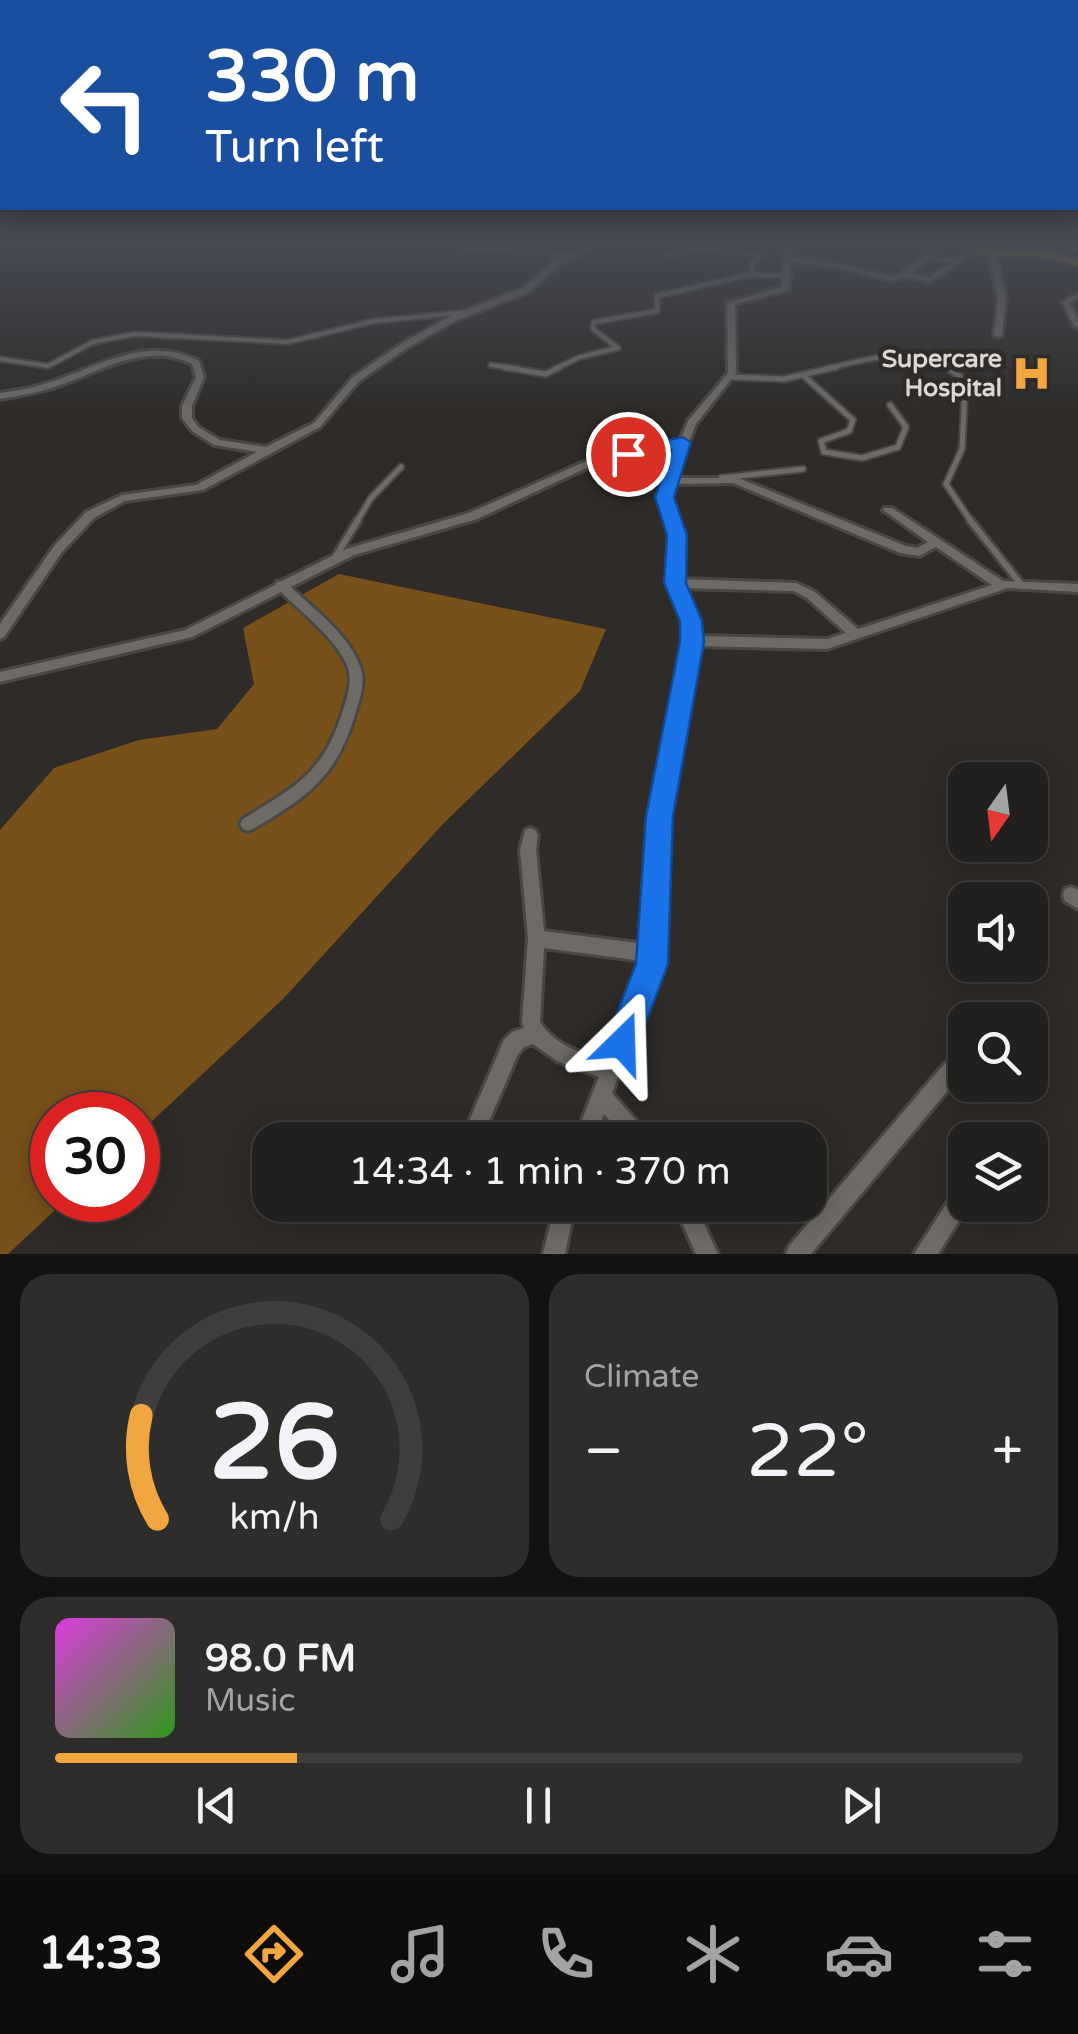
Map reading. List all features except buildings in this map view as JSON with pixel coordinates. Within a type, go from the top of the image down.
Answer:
[{"type":"street","points":[[0,634],[58,548],[90,515],[122,498],[198,488],[317,425],[356,378],[440,324],[489,305]]},
{"type":"street","points":[[591,1122],[646,984],[653,954],[660,816],[692,642],[691,621],[675,583],[677,535],[665,497],[691,423],[734,369],[731,305]]},
{"type":"street","points":[[998,335],[1001,305]]},
{"type":"street","points":[[0,396],[53,385],[118,358],[186,357],[196,363],[200,377],[187,406],[195,429],[217,443],[267,450]]},
{"type":"street","points":[[0,677],[188,634],[333,560],[394,536],[472,516],[588,464],[682,442]]},
{"type":"street","points":[[668,481],[722,478],[748,484],[904,550],[919,552],[936,542]]},
{"type":"street","points":[[888,510],[1002,586]]},
{"type":"street","points":[[675,583],[796,588],[811,594],[853,632]]},
{"type":"street","points":[[692,642],[827,644],[853,632],[1002,586],[1020,583],[1078,588]]},
{"type":"street","points":[[248,824],[310,785],[321,773],[339,747],[356,687],[357,675],[347,654],[281,585]]},
{"type":"street","points":[[530,835],[536,938],[531,1022],[534,1035],[550,1047],[610,1072]]},
{"type":"street","points":[[536,938],[653,954]]},
{"type":"street","points":[[478,1122],[511,1047],[534,1035]]},
{"type":"street","points":[[797,1254],[948,1075]]},
{"type":"street","points":[[601,1096],[624,1122]]},
{"type":"street","points":[[925,1254],[948,1219]]},
{"type":"street","points":[[554,1254],[555,1222]]},
{"type":"street","points":[[692,1222],[707,1254]]},
{"type":"lane","points":[[491,365],[551,373],[571,360],[618,348],[593,329],[594,322],[656,311],[659,305]]},
{"type":"lane","points":[[0,359],[48,366],[93,342],[134,334],[202,340],[303,340],[374,322],[470,312]]},
{"type":"lane","points":[[729,378],[770,381],[897,353],[933,360],[959,375],[964,387],[961,452],[946,476],[946,484],[953,501],[996,548],[1020,583]]},
{"type":"lane","points":[[802,374],[853,420],[849,430],[821,441],[824,452],[832,455],[872,456],[898,447],[906,427],[890,405]]},
{"type":"lane","points":[[333,560],[371,498],[401,467]]},
{"type":"lane","points":[[722,478],[804,469]]},
{"type":"shaded area","points":[[339,574],[606,629],[580,691],[444,823],[283,999],[160,1114],[160,1092],[30,1092],[30,1222],[42,1222],[8,1254],[0,1254],[0,830],[54,768],[139,740],[217,729],[254,684],[243,628]]},
{"type":"place","name":"Supercare Hospital","points":[[1032,373]]},
{"type":"route","points":[[622,1043],[652,964],[660,816],[692,642],[691,621],[675,583],[676,525],[665,497],[682,442],[628,454]]}]
